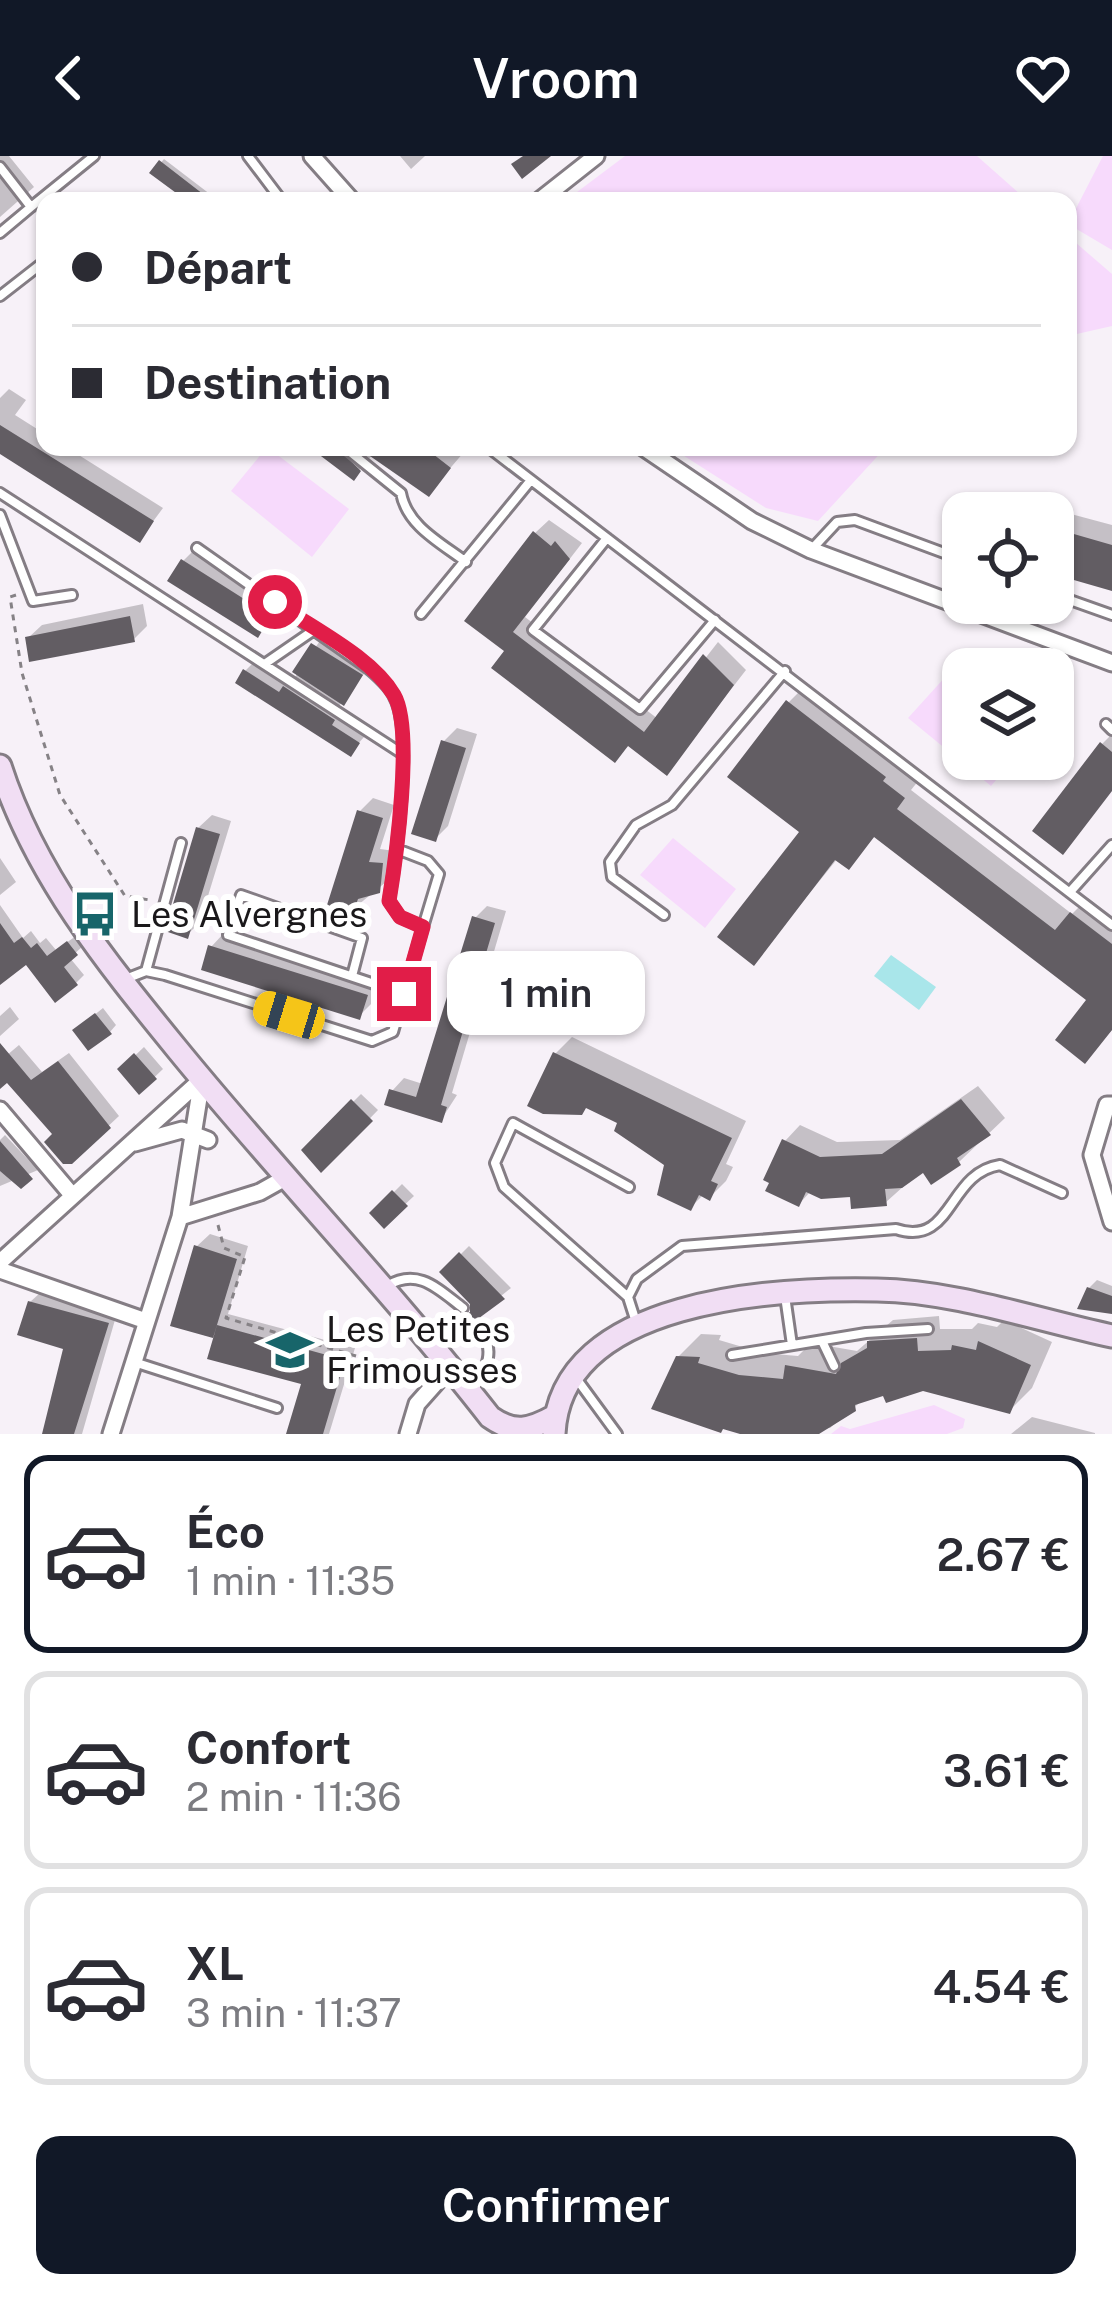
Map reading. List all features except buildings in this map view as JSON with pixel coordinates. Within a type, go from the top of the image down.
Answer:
[{"type":"street","points":[[313,156],[344,192]]},
{"type":"street","points":[[550,192],[596,156]]},
{"type":"street","points":[[656,456],[752,521],[811,550],[1112,662]]},
{"type":"street","points":[[0,766],[40,863],[121,981],[382,1289],[442,1373],[472,1394],[492,1426],[524,1430],[555,1425],[575,1377],[637,1324],[687,1306],[879,1290],[1112,1336]]},
{"type":"street","points":[[111,1434],[201,1136],[202,1079]]},
{"type":"street","points":[[146,1321],[0,1266],[202,1079]]},
{"type":"street","points":[[1112,1105],[1107,1105],[1092,1154],[1112,1222]]},
{"type":"street","points":[[0,1110],[72,1196]]},
{"type":"street","points":[[133,1144],[155,1136],[201,1136],[236,1120]]},
{"type":"street","points":[[180,1217],[260,1192],[285,1178]]},
{"type":"street","points":[[409,1434],[417,1404],[442,1373]]},
{"type":"lane","points":[[50,192],[94,156]]},
{"type":"lane","points":[[248,156],[275,192]]},
{"type":"lane","points":[[0,167],[32,207]]},
{"type":"lane","points":[[0,232],[36,204]]},
{"type":"lane","points":[[0,296],[36,268]]},
{"type":"lane","points":[[355,456],[401,493],[404,509],[423,530],[466,562]]},
{"type":"lane","points":[[500,456],[1112,925]]},
{"type":"lane","points":[[422,614],[531,480]]},
{"type":"lane","points":[[0,493],[401,753]]},
{"type":"lane","points":[[0,515],[33,602],[72,595]]},
{"type":"lane","points":[[811,550],[837,522],[855,520],[942,552]]},
{"type":"lane","points":[[607,538],[533,630],[640,709],[715,620]]},
{"type":"lane","points":[[197,548],[369,669],[394,694],[402,718],[398,849],[389,901],[400,917],[423,927]]},
{"type":"lane","points":[[1074,601],[1112,615]]},
{"type":"lane","points":[[265,663],[314,630]]},
{"type":"lane","points":[[664,915],[612,878],[610,862],[636,825],[672,805],[785,671]]},
{"type":"lane","points":[[146,971],[181,843]]},
{"type":"lane","points":[[1070,892],[1112,845]]},
{"type":"lane","points":[[121,981],[146,971],[372,1041],[393,1032],[439,874],[428,861],[398,849]]},
{"type":"lane","points":[[352,976],[362,938],[241,896],[228,934],[404,994]]},
{"type":"lane","points":[[629,1187],[513,1123],[495,1163],[503,1187],[628,1297],[637,1324]]},
{"type":"lane","points":[[628,1297],[637,1279],[682,1246],[896,1229],[917,1236],[932,1232],[962,1188],[990,1166],[1000,1165],[1062,1193]]},
{"type":"lane","points":[[382,1289],[403,1276],[423,1279],[464,1308]]},
{"type":"lane","points":[[784,1296],[792,1345]]},
{"type":"lane","points":[[472,1394],[490,1360],[489,1339],[479,1324]]},
{"type":"lane","points":[[732,1355],[866,1333],[928,1329]]},
{"type":"lane","points":[[823,1343],[835,1366]]},
{"type":"lane","points":[[133,1362],[277,1408]]},
{"type":"lane","points":[[575,1377],[617,1434]]},
{"type":"path","points":[[29,591],[10,597],[22,673],[60,795],[125,896],[164,902]]},
{"type":"path","points":[[216,1218],[224,1248],[245,1257],[226,1318],[442,1373]]},
{"type":"shaded area","points":[[625,156],[977,156],[1018,192],[577,192]]},
{"type":"shaded area","points":[[1103,156],[1112,156],[1112,250],[1077,229],[1077,207]]},
{"type":"shaded area","points":[[1077,244],[1112,274],[1112,326],[1077,334]]},
{"type":"shaded area","points":[[260,456],[279,456],[349,509],[312,557],[231,491]]},
{"type":"shaded area","points":[[684,456],[878,456],[818,521],[766,508]]},
{"type":"shaded area","points":[[942,681],[942,746],[908,718]]},
{"type":"shaded area","points":[[673,838],[736,889],[705,928],[640,875]]},
{"type":"shaded area","points":[[934,1405],[965,1419],[963,1428],[947,1434],[831,1434],[841,1426],[850,1429]]},
{"type":"water","points":[[891,955],[936,987],[919,1010],[874,976]]},
{"type":"place","name":"Les Alvergnes","points":[[95,914]]},
{"type":"place","name":"Les Petites Frimousses","points":[[290,1350]]},
{"type":"route","points":[[275,602],[369,669],[394,694],[402,718],[398,849],[389,901],[400,917],[423,927],[404,994]]}]
